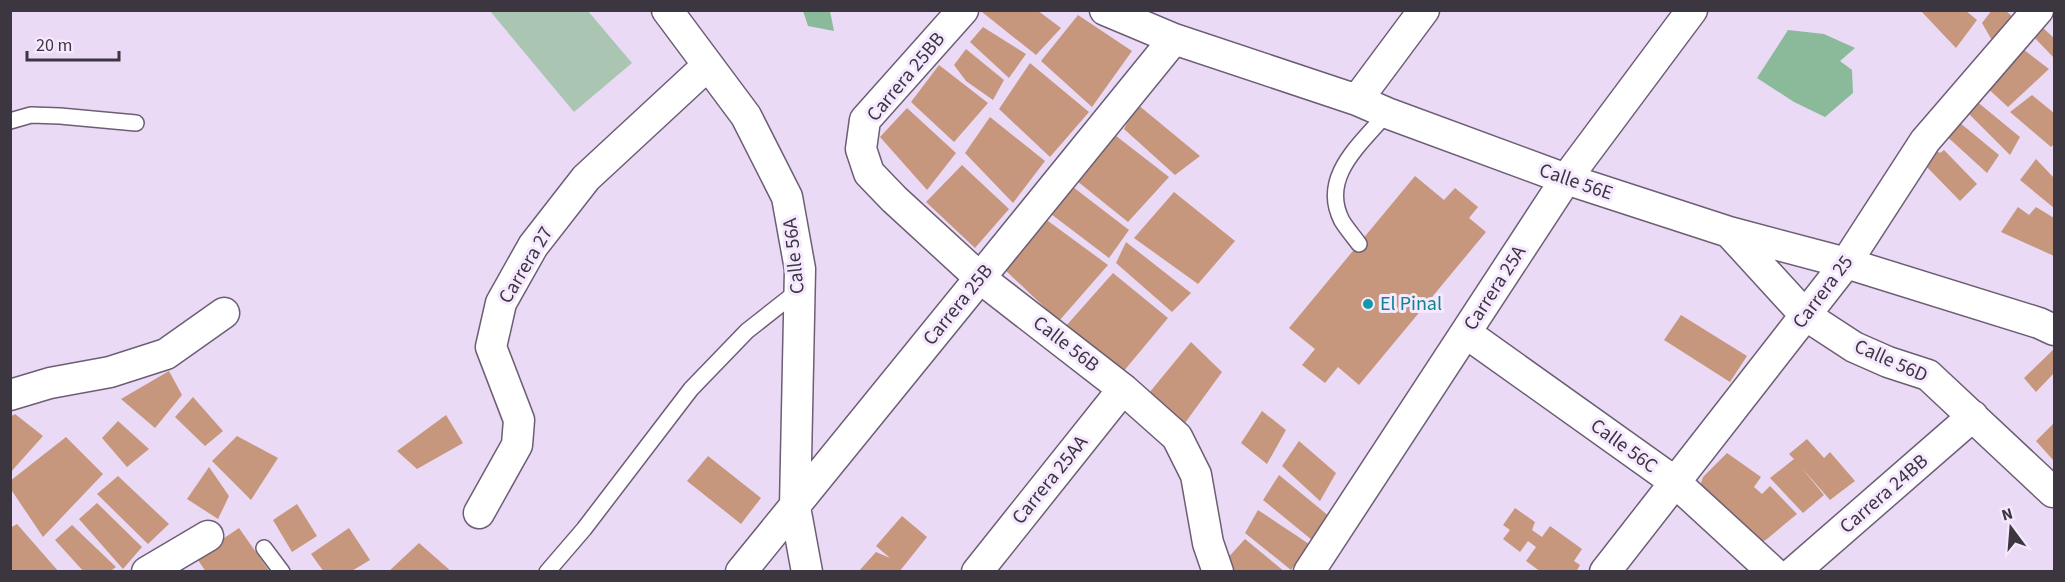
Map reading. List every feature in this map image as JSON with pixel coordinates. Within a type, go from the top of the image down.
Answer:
[{"type":"street","name":"Calle 56A","points":[[667,10],[746,116],[787,197],[800,269],[795,507],[807,572]]},
{"type":"street","name":"Carrera 25BB","points":[[861,149],[865,120],[963,10]]},
{"type":"street","name":"Calle 56E","points":[[1106,10],[1174,39],[1357,100],[1566,179],[1729,232],[1846,263],[2055,330]]},
{"type":"street","points":[[1357,100],[1424,10]]},
{"type":"street","name":"Carrera 25A","points":[[1309,572],[1566,179],[1692,10]]},
{"type":"street","name":"Carrera 25","points":[[1605,572],[1846,263],[1925,141],[2038,10]]},
{"type":"street","name":"Carrera 25B","points":[[741,572],[1174,39]]},
{"type":"street","name":"Carrera 27","points":[[479,513],[517,445],[519,420],[491,347],[501,303],[533,246],[586,178],[708,65]]},
{"type":"street","name":"Calle 56B","points":[[861,149],[869,173],[894,200],[980,278],[1123,389],[1177,437],[1196,475],[1208,543],[1218,572]]},
{"type":"street","name":"Calle 56D","points":[[1729,232],[1805,315],[1854,347],[1888,362],[1928,375],[2053,492]]},
{"type":"street","points":[[10,395],[50,383],[110,372],[165,354],[224,313]]},
{"type":"street","name":"Calle 56C","points":[[1466,333],[1674,482],[1773,572]]},
{"type":"street","name":"Carrera 25AA","points":[[977,572],[1123,389]]},
{"type":"street","name":"Carrera 24BB","points":[[1794,572],[1973,416]]},
{"type":"street","points":[[147,572],[208,536]]},
{"type":"lane","points":[[1359,244],[1342,221],[1335,194],[1336,180],[1347,160],[1387,113]]},
{"type":"lane","points":[[10,121],[31,115],[136,123]]},
{"type":"lane","points":[[547,572],[584,529],[692,388],[747,331],[799,290]]},
{"type":"lane","points":[[264,548],[282,572]]},
{"type":"green space","points":[[490,11],[588,11],[632,63],[574,112]]},
{"type":"green space","points":[[803,11],[830,11],[834,31],[808,26]]},
{"type":"green space","points":[[1788,30],[1824,34],[1855,48],[1840,61],[1852,70],[1853,93],[1825,117],[1794,102],[1757,78]]},
{"type":"building","points":[[984,10],[1037,10],[1061,28],[1036,55],[982,12]]},
{"type":"building","points":[[1920,10],[1965,10],[1977,20],[1956,48]]},
{"type":"building","points":[[1992,10],[2005,10],[2014,18],[1993,42],[1982,23]]},
{"type":"building","points":[[1078,15],[1132,51],[1092,107],[1041,61]]},
{"type":"building","points":[[2041,26],[2054,38],[2054,58],[2032,35]]},
{"type":"building","points":[[983,27],[1026,54],[1009,78],[970,42]]},
{"type":"building","points":[[2019,46],[2049,69],[2008,107],[1984,85]]},
{"type":"building","points":[[966,49],[1004,80],[993,100],[966,81],[954,65]]},
{"type":"building","points":[[1030,63],[1089,112],[1050,157],[999,109]]},
{"type":"building","points":[[939,65],[988,103],[954,142],[911,102]]},
{"type":"building","points":[[2032,95],[2054,113],[2054,144],[2051,147],[2010,112]]},
{"type":"building","points":[[1975,100],[2020,137],[2010,155],[1968,113]]},
{"type":"building","points":[[1137,104],[1200,156],[1175,175],[1124,129]]},
{"type":"building","points":[[907,108],[956,153],[927,190],[880,137]]},
{"type":"building","points":[[990,117],[1045,161],[1013,203],[965,153]]},
{"type":"building","points":[[1954,118],[1999,155],[1987,173],[1942,132]]},
{"type":"building","points":[[1111,132],[1169,177],[1128,222],[1077,181]]},
{"type":"building","points":[[1933,148],[1940,153],[1944,150],[1977,184],[1960,201],[1921,161]]},
{"type":"building","points":[[2036,159],[2054,178],[2054,208],[2020,180]]},
{"type":"building","points":[[962,165],[1009,209],[975,248],[926,202]]},
{"type":"building","name":"El Pinal","points":[[1415,176],[1444,200],[1455,188],[1478,207],[1469,218],[1486,232],[1359,385],[1338,367],[1325,383],[1302,365],[1315,349],[1289,328]]},
{"type":"building","points":[[1073,187],[1129,230],[1109,258],[1051,214]]},
{"type":"building","points":[[1174,192],[1235,241],[1198,284],[1134,238]]},
{"type":"building","points":[[2018,207],[2029,215],[2036,207],[2054,218],[2054,256],[2001,232]]},
{"type":"building","points":[[1044,218],[1108,265],[1059,321],[1003,268]]},
{"type":"building","points":[[1126,242],[1191,293],[1172,312],[1116,263]]},
{"type":"building","points":[[1113,273],[1168,318],[1123,372],[1065,327]]},
{"type":"building","points":[[1681,315],[1747,356],[1730,382],[1664,340]]},
{"type":"building","points":[[1191,342],[1222,372],[1185,423],[1149,393]]},
{"type":"building","points":[[2054,349],[2054,373],[2036,392],[2024,378]]},
{"type":"building","points":[[169,371],[182,395],[155,428],[121,399]]},
{"type":"building","points":[[193,397],[223,431],[205,446],[175,417]]},
{"type":"building","points":[[1262,411],[1286,430],[1267,464],[1241,443]]},
{"type":"building","points":[[15,414],[43,436],[10,473],[10,417]]},
{"type":"building","points":[[446,415],[463,443],[417,469],[397,451]]},
{"type":"building","points":[[118,421],[149,449],[127,467],[102,438]]},
{"type":"building","points":[[2054,423],[2054,461],[2036,441]]},
{"type":"building","points":[[237,436],[278,458],[251,500],[212,461]]},
{"type":"building","points":[[66,437],[103,474],[43,537],[10,488],[10,481]]},
{"type":"building","points":[[1807,439],[1824,458],[1830,452],[1855,481],[1830,500],[1801,467],[1824,495],[1803,513],[1770,478],[1794,459],[1789,454]]},
{"type":"building","points":[[1299,441],[1336,473],[1320,501],[1282,466]]},
{"type":"building","points":[[1727,453],[1761,477],[1754,487],[1762,494],[1770,486],[1797,514],[1755,546],[1699,489],[1703,477]]},
{"type":"building","points":[[708,456],[761,498],[741,524],[687,481]]},
{"type":"building","points":[[209,467],[229,496],[218,519],[187,499]]},
{"type":"building","points":[[1279,475],[1330,517],[1312,540],[1263,500]]},
{"type":"building","points":[[118,476],[169,524],[148,544],[97,494]]},
{"type":"building","points":[[97,503],[142,547],[123,569],[79,519]]},
{"type":"building","points":[[297,504],[317,536],[292,552],[273,520]]},
{"type":"building","points":[[1515,508],[1535,522],[1532,530],[1542,537],[1550,526],[1582,549],[1574,561],[1580,565],[1576,572],[1541,572],[1526,561],[1536,547],[1528,541],[1520,552],[1503,539],[1510,530],[1503,525]]},
{"type":"building","points":[[1258,510],[1309,544],[1291,570],[1245,533]]},
{"type":"building","points":[[902,516],[927,537],[899,572],[858,572],[876,552],[890,558],[876,546]]},
{"type":"building","points":[[17,524],[59,572],[10,572],[10,528]]},
{"type":"building","points":[[72,525],[116,567],[109,572],[84,572],[55,540]]},
{"type":"building","points":[[239,528],[270,572],[206,572],[196,557]]},
{"type":"building","points":[[349,528],[370,560],[350,572],[324,572],[311,554]]},
{"type":"building","points":[[1245,539],[1285,572],[1233,572],[1225,561]]},
{"type":"building","points":[[419,543],[452,572],[388,572]]},
{"type":"place","name":"El Pinal","points":[[1368,304]]}]
